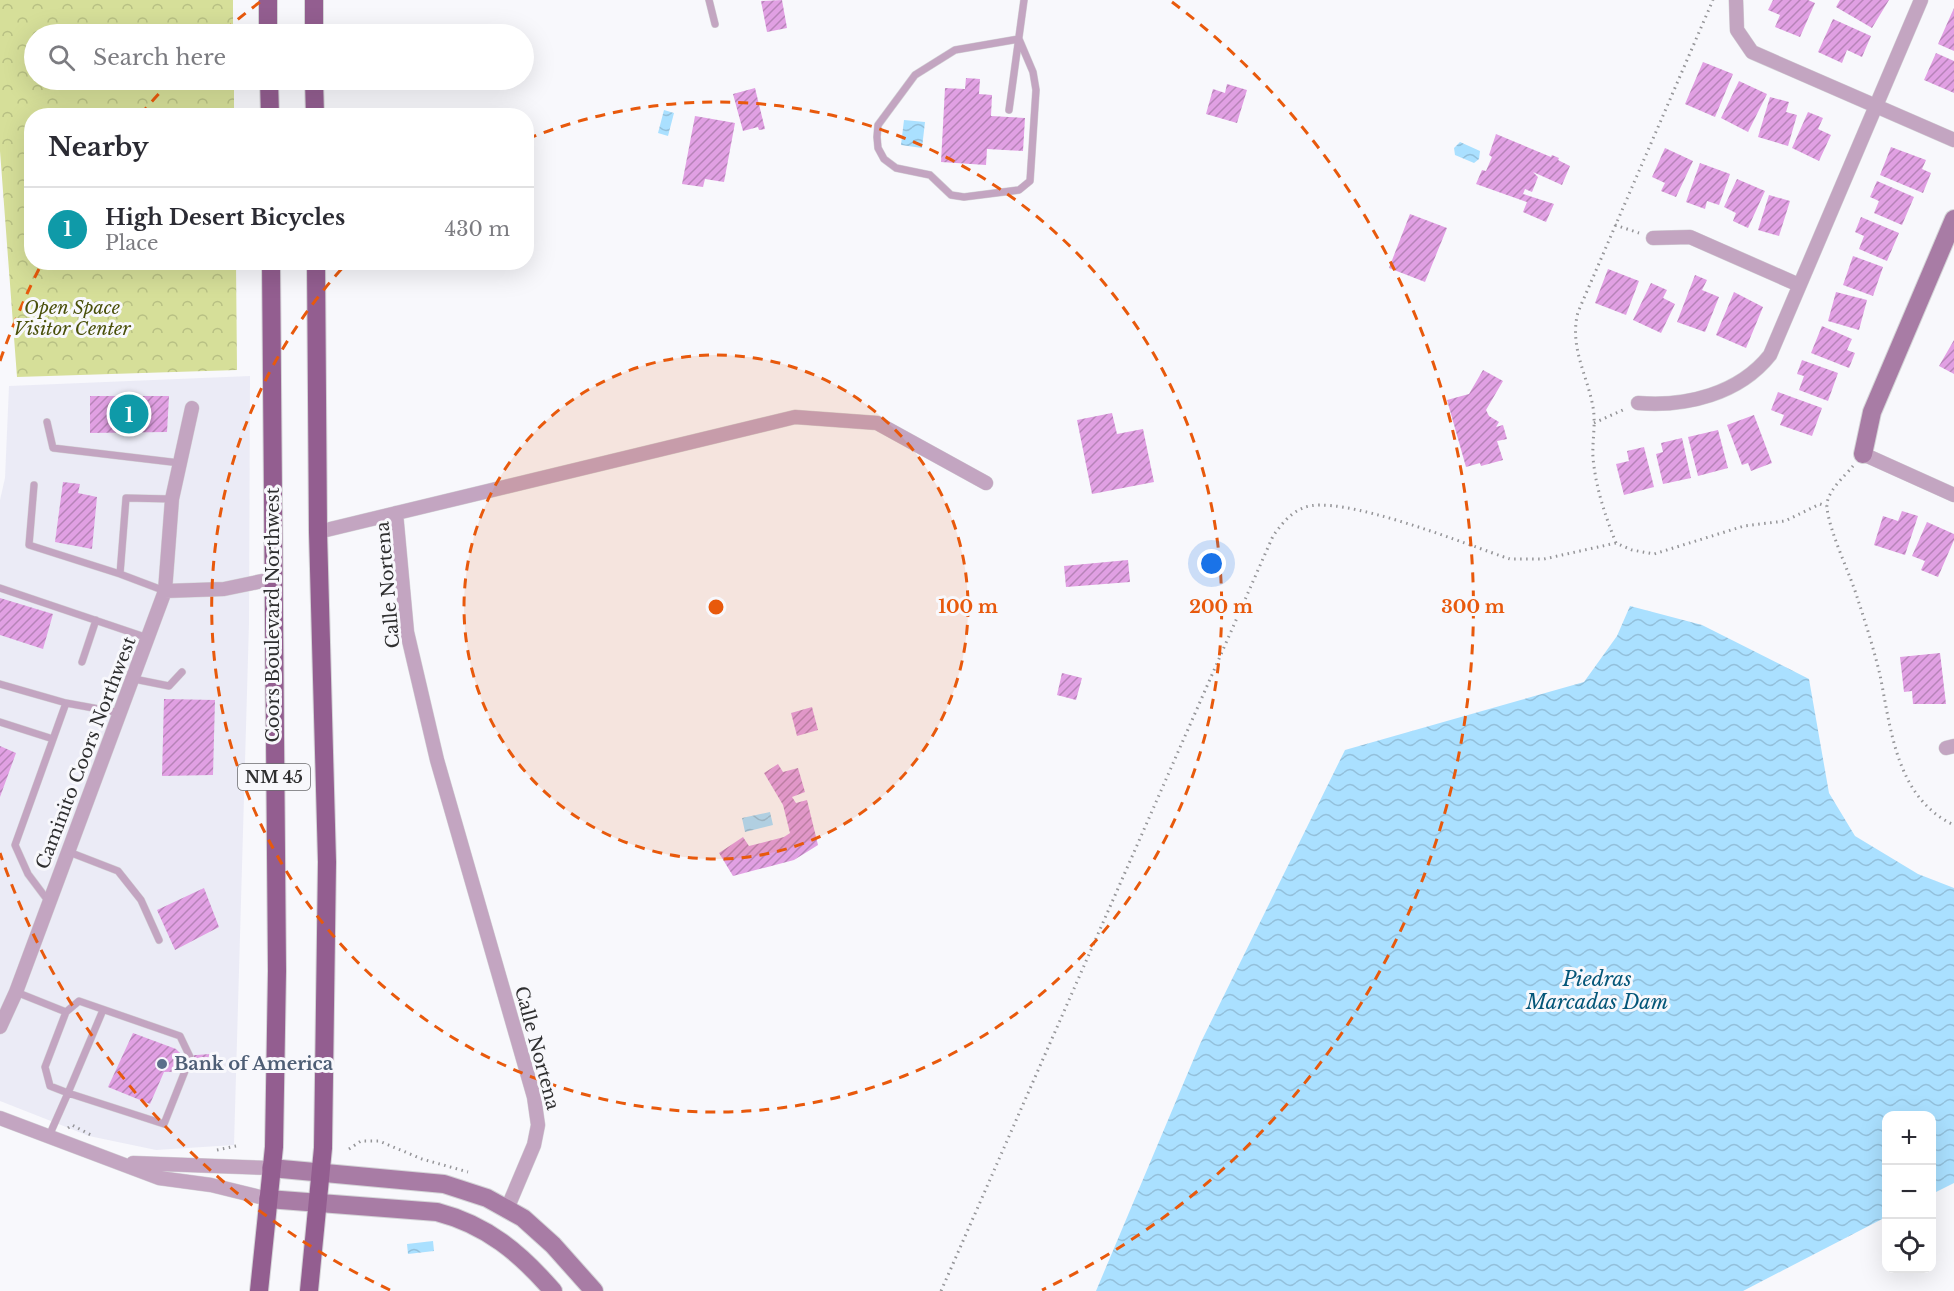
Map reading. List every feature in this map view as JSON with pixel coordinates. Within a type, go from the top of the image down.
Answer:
[{"type":"main road","points":[[268,0],[268,24]]},
{"type":"main road","points":[[314,0],[314,24]]},
{"type":"main road","points":[[269,90],[270,108]]},
{"type":"main road","points":[[314,90],[315,108]]},
{"type":"main road","name":"Coors Boulevard Northwest","points":[[259,1291],[271,1167],[278,971],[272,579],[271,270]]},
{"type":"main road","name":"NM 45","points":[[309,1291],[321,1173],[327,862],[318,532],[316,270]]},
{"type":"street","points":[[1736,0],[1737,30],[1752,52],[1954,140]]},
{"type":"street","points":[[1638,403],[1668,406],[1730,389],[1757,371],[1770,355],[1921,0]]},
{"type":"street","points":[[1954,219],[1872,412],[1863,454],[1954,495]]},
{"type":"street","points":[[1653,238],[1690,237],[1799,285]]},
{"type":"street","name":"Caminito Coors Northwest","points":[[0,1027],[16,992],[122,713],[165,591],[172,499],[192,408]]},
{"type":"street","name":"Calle Nortena","points":[[507,1209],[534,1145],[538,1125],[534,1098],[437,760],[407,632],[396,513],[795,417],[877,423],[986,483]]},
{"type":"street","points":[[318,532],[396,513]]},
{"type":"street","points":[[165,591],[224,589],[272,579]]},
{"type":"street","points":[[0,1118],[125,1163],[159,1178],[212,1185],[268,1199],[437,1212],[463,1218],[509,1246],[553,1291]]},
{"type":"street","points":[[125,1163],[271,1167],[444,1184],[487,1198],[523,1218],[553,1245],[594,1291]]},
{"type":"lane","points":[[709,0],[715,24]]},
{"type":"lane","points":[[1009,110],[1024,0]]},
{"type":"lane","points":[[1019,39],[1033,72],[1036,90],[1030,182],[1019,190],[964,197],[951,195],[930,175],[896,168],[884,159],[878,148],[878,125],[915,75],[954,50],[1019,39]]},
{"type":"lane","points":[[47,422],[53,448],[180,464]]},
{"type":"lane","points":[[34,485],[29,545],[165,591]]},
{"type":"lane","points":[[120,574],[126,498],[172,499]]},
{"type":"lane","points":[[0,588],[148,638]]},
{"type":"lane","points":[[82,662],[96,620]]},
{"type":"lane","points":[[134,679],[169,686],[182,672]]},
{"type":"lane","points":[[0,684],[66,703],[122,713]]},
{"type":"lane","points":[[49,902],[28,874],[15,845],[66,703]]},
{"type":"lane","points":[[0,722],[53,739]]},
{"type":"lane","points":[[69,852],[118,871],[141,900],[159,940]]},
{"type":"lane","points":[[16,992],[66,1012]]},
{"type":"lane","points":[[185,1071],[164,1124],[50,1086],[45,1067],[66,1012],[79,1001],[180,1036],[190,1057]]},
{"type":"lane","points":[[51,1137],[103,1010]]},
{"type":"path","points":[[1616,543],[1597,490],[1593,409],[1573,330],[1578,312],[1713,0]]},
{"type":"path","points":[[1615,225],[1653,238]]},
{"type":"path","points":[[1594,423],[1638,403]]},
{"type":"path","points":[[1863,454],[1832,490],[1826,506],[1858,600],[1880,675],[1886,717],[1895,749],[1914,790],[1933,810],[1954,825]]},
{"type":"path","points":[[941,1291],[1273,536],[1286,519],[1303,507],[1321,504],[1353,509],[1510,559],[1527,561],[1616,543],[1632,550],[1654,554],[1744,526],[1785,521],[1820,504],[1826,506]]},
{"type":"path","points":[[51,1137],[72,1125],[99,1138]]},
{"type":"path","points":[[215,1150],[236,1146]]},
{"type":"shaded area","points":[[250,376],[249,623],[234,1145],[156,1150],[89,1136],[0,1101],[0,500],[5,478],[9,386]]},
{"type":"green space","name":"Open Space Visitor Center","points":[[0,0],[233,0],[233,24],[24,24],[24,90],[234,90],[234,108],[24,108],[24,270],[236,270],[237,370],[17,377],[0,151]]},
{"type":"water","points":[[664,110],[674,113],[668,136],[658,133]]},
{"type":"water","points":[[904,120],[925,122],[922,148],[901,145]]},
{"type":"water","points":[[1460,142],[1480,151],[1479,159],[1474,163],[1455,155],[1454,148]]},
{"type":"water","name":"Piedras Marcadas Dam","points":[[1630,606],[1702,625],[1809,679],[1829,793],[1855,836],[1918,874],[1954,888],[1954,1183],[1936,1192],[1936,1111],[1882,1111],[1882,1219],[1743,1291],[1096,1291],[1200,1044],[1345,750],[1584,682],[1617,636]]},
{"type":"water","points":[[770,812],[773,825],[745,832],[742,818]]},
{"type":"water","points":[[433,1241],[434,1251],[408,1254],[407,1244]]},
{"type":"building","points":[[782,0],[787,28],[767,32],[761,1]]},
{"type":"building","points":[[1773,0],[1808,0],[1815,3],[1800,37],[1775,27],[1780,15],[1768,10]]},
{"type":"building","points":[[1840,0],[1889,0],[1872,28],[1836,7]]},
{"type":"building","points":[[1954,8],[1954,51],[1938,44]]},
{"type":"building","points":[[1833,19],[1871,36],[1862,57],[1847,50],[1842,63],[1818,52]]},
{"type":"building","points":[[1936,53],[1954,61],[1954,93],[1924,80]]},
{"type":"building","points":[[1703,62],[1733,74],[1715,117],[1685,104]]},
{"type":"building","points":[[966,78],[980,79],[979,94],[992,95],[991,116],[1025,118],[1023,151],[987,149],[986,165],[941,162],[945,88],[965,89]]},
{"type":"building","points":[[1739,81],[1767,94],[1748,132],[1721,118]]},
{"type":"building","points":[[1227,84],[1247,90],[1237,123],[1206,114],[1213,89],[1225,93]]},
{"type":"building","points":[[755,88],[765,129],[759,130],[758,127],[743,131],[733,94]]},
{"type":"building","points":[[1770,97],[1789,102],[1786,112],[1797,115],[1788,146],[1758,137]]},
{"type":"building","points":[[1808,112],[1823,118],[1818,129],[1831,135],[1819,161],[1792,148]]},
{"type":"building","points":[[695,116],[735,123],[724,182],[705,179],[703,187],[682,184]]},
{"type":"building","points":[[1496,134],[1551,157],[1552,155],[1559,158],[1558,160],[1570,166],[1562,185],[1533,172],[1538,177],[1532,192],[1525,189],[1523,194],[1554,204],[1546,222],[1523,212],[1527,202],[1476,184],[1482,170],[1486,171],[1492,157],[1489,155]]},
{"type":"building","points":[[1891,147],[1926,160],[1922,169],[1931,173],[1923,193],[1880,175]]},
{"type":"building","points":[[1665,148],[1693,161],[1676,197],[1661,191],[1665,183],[1652,177]]},
{"type":"building","points":[[1700,163],[1730,174],[1719,205],[1707,201],[1705,209],[1686,202]]},
{"type":"building","points":[[1737,179],[1765,191],[1748,228],[1733,221],[1736,213],[1724,207]]},
{"type":"building","points":[[1877,181],[1914,197],[1902,225],[1874,213],[1879,201],[1870,197]]},
{"type":"building","points":[[1769,195],[1790,201],[1779,236],[1758,230]]},
{"type":"building","points":[[1410,214],[1447,228],[1425,282],[1389,268]]},
{"type":"building","points":[[1861,217],[1899,233],[1887,261],[1859,249],[1864,236],[1855,232]]},
{"type":"building","points":[[1853,256],[1883,267],[1873,296],[1843,285]]},
{"type":"building","points":[[1608,269],[1639,281],[1626,315],[1595,303]]},
{"type":"building","points":[[1695,275],[1707,280],[1702,290],[1719,297],[1705,332],[1677,322]]},
{"type":"building","points":[[1651,283],[1667,290],[1663,298],[1675,304],[1661,333],[1633,320]]},
{"type":"building","points":[[1734,292],[1763,307],[1746,348],[1716,335]]},
{"type":"building","points":[[1836,292],[1867,300],[1859,330],[1828,321]]},
{"type":"building","points":[[1822,326],[1852,339],[1847,350],[1855,353],[1849,368],[1811,353]]},
{"type":"building","points":[[1954,340],[1954,374],[1939,366]]},
{"type":"building","points":[[1802,360],[1838,373],[1828,401],[1799,390],[1804,376],[1797,374]]},
{"type":"building","points":[[1483,370],[1503,381],[1486,410],[1489,416],[1499,422],[1496,427],[1503,425],[1507,439],[1497,441],[1503,460],[1481,466],[1480,463],[1466,467],[1447,400],[1469,394]]},
{"type":"building","points":[[1778,392],[1822,408],[1812,436],[1780,425],[1784,415],[1771,410]]},
{"type":"building","points":[[90,396],[169,396],[167,432],[90,433]]},
{"type":"building","points":[[1112,413],[1117,434],[1143,429],[1154,482],[1092,494],[1077,420]]},
{"type":"building","points":[[1754,415],[1772,463],[1751,471],[1748,463],[1742,465],[1727,425]]},
{"type":"building","points":[[1718,430],[1728,468],[1698,476],[1688,437]]},
{"type":"building","points":[[1682,438],[1691,478],[1663,484],[1656,454],[1663,452],[1661,443]]},
{"type":"building","points":[[1644,447],[1654,487],[1624,495],[1616,464],[1629,461],[1627,451]]},
{"type":"building","points":[[63,482],[80,484],[78,493],[97,497],[92,549],[55,542]]},
{"type":"building","points":[[1902,511],[1918,516],[1905,555],[1874,545],[1883,516],[1898,521]]},
{"type":"building","points":[[1927,522],[1954,534],[1954,540],[1938,577],[1921,570],[1925,561],[1912,556]]},
{"type":"building","points":[[1128,560],[1130,582],[1066,587],[1064,566]]},
{"type":"building","points":[[0,598],[53,614],[43,649],[0,635]]},
{"type":"building","points":[[1940,653],[1946,704],[1913,704],[1912,691],[1904,692],[1900,657]]},
{"type":"building","points":[[1062,673],[1082,678],[1076,700],[1057,695]]},
{"type":"building","points":[[164,699],[215,700],[213,775],[162,776]]},
{"type":"building","points":[[812,707],[818,730],[797,736],[791,713]]},
{"type":"building","points":[[0,746],[16,753],[0,797]]},
{"type":"building","points":[[778,764],[783,772],[798,768],[805,792],[792,797],[796,803],[807,800],[818,845],[794,860],[733,876],[719,853],[743,837],[749,846],[784,837],[790,833],[783,805],[764,773]]},
{"type":"building","points":[[204,888],[219,927],[175,950],[157,910]]},
{"type":"building","name":"Bank of America","points":[[133,1033],[176,1049],[183,1056],[210,1054],[202,1071],[164,1072],[150,1104],[108,1087]]},
{"type":"place","name":"High Desert Bicycles","points":[[129,414]]},
{"type":"place","name":"Bank of America","points":[[162,1064]]}]
